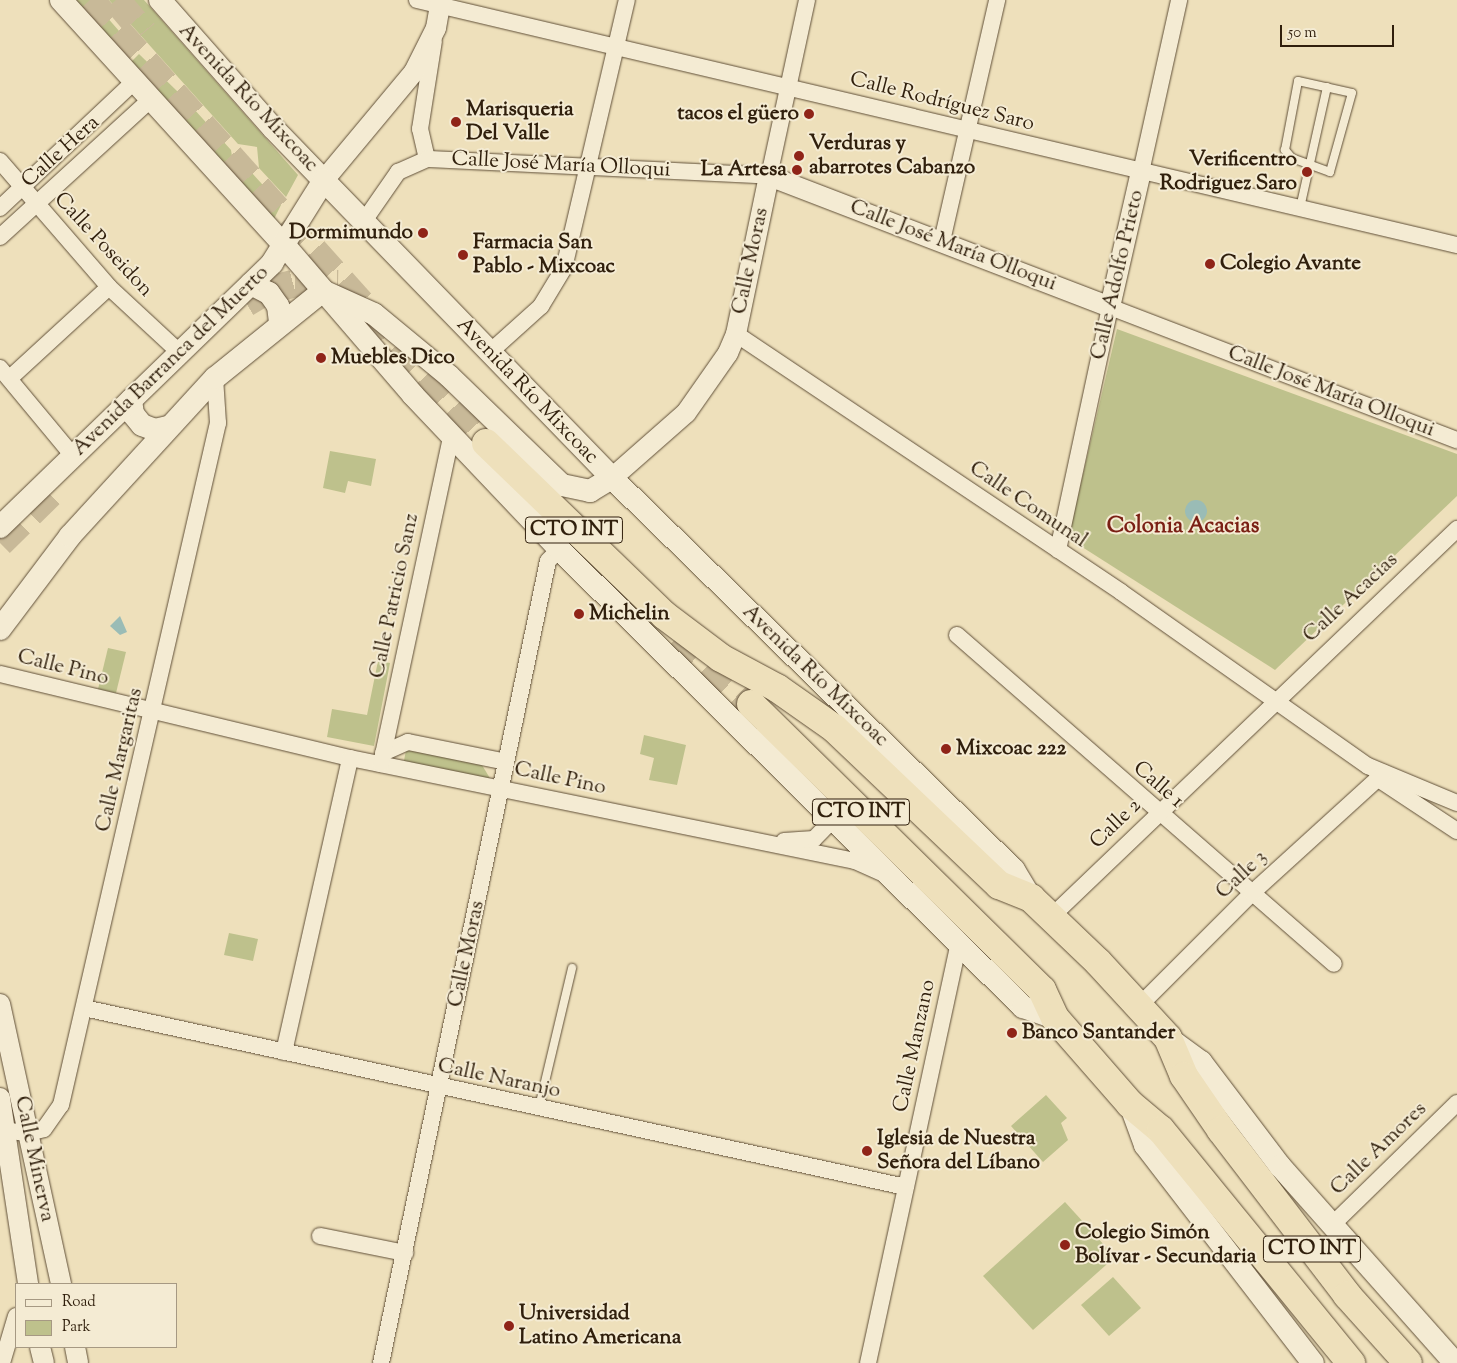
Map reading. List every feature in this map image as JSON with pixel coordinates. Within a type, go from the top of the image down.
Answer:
[{"type":"highway","name":"CTO INT","points":[[486,443],[664,615],[721,658],[777,688],[834,728],[999,885],[1031,898]]},
{"type":"highway","name":"CTO INT","points":[[751,704],[1042,990],[1055,1018],[1130,1104],[1167,1137],[1351,1363]]},
{"type":"highway","name":"Avenida Río Mixcoac","points":[[1031,898],[1052,917],[1168,1038]]},
{"type":"highway","name":"CTO INT","points":[[1168,1038],[1184,1076],[1221,1130],[1347,1294],[1408,1363]]},
{"type":"main road","name":"CTO INT","points":[[61,0],[286,246],[451,437],[559,549],[1023,1007],[1055,1018]]},
{"type":"main road","name":"Avenida Río Mixcoac","points":[[160,0],[324,180],[612,478],[1014,870],[1031,898]]},
{"type":"main road","name":"Avenida Barranca del Muerto","points":[[0,527],[180,353],[286,246],[324,180]]},
{"type":"main road","points":[[250,284],[269,293],[278,306],[280,322]]},
{"type":"main road","name":"Avenida Barranca del Muerto","points":[[0,629],[70,536],[168,427],[215,378],[280,322],[323,291]]},
{"type":"main road","points":[[323,291],[374,314],[450,376],[562,485],[590,491],[612,478]]},
{"type":"main road","points":[[131,400],[133,414],[142,425],[155,430],[168,427]]},
{"type":"main road","name":"Avenida Río Mixcoac","points":[[1168,1038],[1201,1062],[1331,1226],[1455,1363]]},
{"type":"main road","name":"CTO INT","points":[[1130,1104],[1145,1145],[1313,1363]]},
{"type":"street","name":"Calle Rodríguez Saro","points":[[417,0],[440,2],[967,132],[1457,245]]},
{"type":"street","points":[[490,352],[555,289],[588,164],[627,0]]},
{"type":"street","name":"Calle Moras","points":[[612,478],[686,413],[710,383],[736,334],[807,0]]},
{"type":"street","points":[[942,241],[997,0]]},
{"type":"street","name":"Calle Adolfo Prieto","points":[[1058,550],[1110,307],[1180,0]]},
{"type":"street","points":[[364,221],[398,172],[427,159],[420,129],[440,2]]},
{"type":"street","points":[[324,180],[404,86],[436,28]]},
{"type":"street","name":"Calle Hera","points":[[0,208],[135,81]]},
{"type":"street","name":"Calle Hera","points":[[0,237],[151,99]]},
{"type":"street","name":"Calle José María Olloqui","points":[[427,159],[588,164],[769,176],[1457,440]]},
{"type":"street","name":"Calle Poseidon","points":[[0,161],[109,287],[180,353]]},
{"type":"street","points":[[73,456],[5,373],[109,287]]},
{"type":"street","name":"Calle Comunal","points":[[736,334],[1058,550],[1377,772],[1457,803]]},
{"type":"street","name":"Calle Margaritas","points":[[28,1133],[44,1128],[55,1118],[84,1008],[218,423],[215,378]]},
{"type":"street","name":"Calle Patricio Sanz","points":[[382,759],[451,437]]},
{"type":"street","name":"Calle Acacias","points":[[1274,699],[1457,528]]},
{"type":"street","name":"Calle Moras","points":[[385,1362],[405,1253],[548,561],[559,549]]},
{"type":"street","name":"Calle 1","points":[[956,635],[1158,813],[1334,964]]},
{"type":"street","name":"Calle Pino","points":[[0,674],[153,713],[350,758],[382,759],[501,789],[855,861],[893,877]]},
{"type":"street","name":"Calle 2","points":[[1052,917],[1274,699]]},
{"type":"street","name":"Calle Pino","points":[[382,759],[408,742],[506,762]]},
{"type":"street","points":[[284,1052],[350,758]]},
{"type":"street","points":[[1377,772],[1457,832]]},
{"type":"street","name":"Calle 3","points":[[1139,1006],[1377,772]]},
{"type":"street","name":"Calle Pino","points":[[762,842],[814,839],[833,819]]},
{"type":"street","name":"Calle Manzano","points":[[868,1363],[959,942]]},
{"type":"street","name":"Calle Minerva","points":[[0,1004],[61,1283]]},
{"type":"street","name":"Calle Naranjo","points":[[84,1008],[440,1088],[906,1187]]},
{"type":"street","name":"Calle Minerva","points":[[0,1098],[28,1283]]},
{"type":"street","name":"Calle Amores","points":[[1331,1226],[1457,1103]]},
{"type":"street","points":[[4,1131],[28,1133]]},
{"type":"street","points":[[320,1236],[405,1253]]},
{"type":"street","points":[[2,1363],[15,1319]]},
{"type":"street","points":[[40,1348],[44,1363]]},
{"type":"street","points":[[74,1348],[78,1363]]},
{"type":"lane","points":[[1298,81],[1352,93],[1335,169],[1328,172],[1310,165],[1289,156],[1284,142],[1298,81]]},
{"type":"lane","points":[[1300,208],[1327,87]]},
{"type":"lane","points":[[538,1109],[572,968]]},
{"type":"green space","points":[[75,0],[92,0],[133,47],[125,55]]},
{"type":"green space","points":[[109,0],[144,0],[298,175],[286,197],[259,168],[257,147],[238,144]]},
{"type":"green space","points":[[139,54],[178,92],[167,102],[131,62]]},
{"type":"green space","points":[[184,98],[231,150],[234,169],[252,173],[281,205],[274,219],[173,108]]},
{"type":"green space","points":[[1117,329],[1457,454],[1457,496],[1275,670],[1068,538]]},
{"type":"green space","points":[[330,451],[376,459],[371,486],[348,481],[345,493],[323,488]]},
{"type":"green space","points":[[108,648],[126,652],[116,693],[98,689]]},
{"type":"green space","points":[[378,661],[390,663],[374,746],[327,737],[332,709],[367,715]]},
{"type":"green space","points":[[644,735],[686,745],[677,785],[649,780],[654,758],[640,754]]},
{"type":"green space","points":[[407,745],[479,760],[494,785],[403,766]]},
{"type":"green space","points":[[229,933],[258,939],[253,961],[224,955]]},
{"type":"green space","points":[[1046,1095],[1067,1118],[1061,1123],[1068,1140],[1043,1162],[1011,1126]]},
{"type":"green space","points":[[1065,1202],[1115,1257],[1033,1330],[983,1276]]},
{"type":"green space","points":[[1113,1277],[1141,1308],[1109,1336],[1081,1305]]},
{"type":"water","points":[[1192,500],[1200,500],[1207,507],[1207,515],[1200,522],[1192,522],[1185,515],[1185,507]]},
{"type":"water","points":[[120,616],[127,632],[120,635],[110,626]]},
{"type":"tunnel","points":[[90,0],[502,461]]},
{"type":"tunnel","points":[[116,0],[144,33]]},
{"type":"tunnel","points":[[246,303],[266,291],[295,283],[338,284]]},
{"type":"tunnel","points":[[0,543],[59,485]]},
{"type":"tunnel","points":[[678,636],[751,704]]},
{"type":"place","name":"tacos el güero","points":[[809,114]]},
{"type":"place","name":"Marisqueria Del Valle","points":[[456,122]]},
{"type":"place","name":"Verduras y abarrotes Cabanzo","points":[[799,156]]},
{"type":"place","name":"La Artesa","points":[[797,170]]},
{"type":"place","name":"Verificentro Rodriguez Saro","points":[[1307,172]]},
{"type":"place","name":"Dormimundo","points":[[423,233]]},
{"type":"place","name":"Farmacia San Pablo - Mixcoac","points":[[463,255]]},
{"type":"place","name":"Colegio Avante","points":[[1210,264]]},
{"type":"place","name":"Muebles Dico","points":[[321,358]]},
{"type":"place","name":"Michelin","points":[[579,614]]},
{"type":"place","name":"Mixcoac 222","points":[[946,749]]},
{"type":"place","name":"Banco Santander","points":[[1012,1033]]},
{"type":"place","name":"Iglesia de Nuestra Señora del Líbano","points":[[867,1151]]},
{"type":"place","name":"Colegio Simón Bolívar - Secundaria","points":[[1065,1245]]},
{"type":"place","name":"Universidad Latino Americana","points":[[509,1326]]},
{"type":"district","name":"Colonia Acacias","points":[[1183,528]]}]
